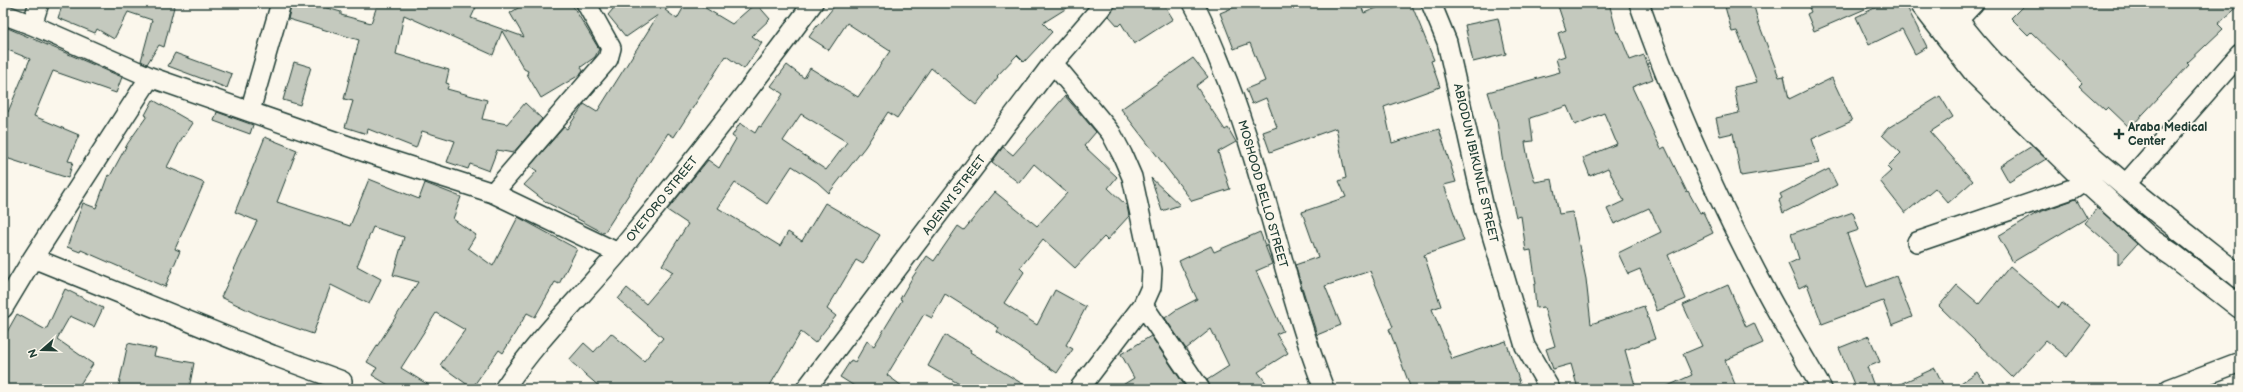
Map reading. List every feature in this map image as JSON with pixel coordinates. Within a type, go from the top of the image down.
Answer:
[{"type":"main road","points":[[1921,3],[1977,75],[2085,180],[2152,241],[2174,255],[2240,308]]},
{"type":"main road","points":[[1945,3],[1957,21],[1992,63],[2076,145],[2124,186],[2240,277]]},
{"type":"street","points":[[32,25],[39,3]]},
{"type":"street","points":[[250,111],[281,3]]},
{"type":"street","points":[[493,193],[608,59],[611,48],[586,3]]},
{"type":"street","name":"OYETORO STREET","points":[[504,389],[524,359],[618,253],[746,94],[813,3]]},
{"type":"street","name":"ADENIYI STREET","points":[[806,389],[1053,63],[1105,3]]},
{"type":"street","name":"MOSHOOD BELLO STREET","points":[[1193,3],[1205,25],[1250,144],[1293,300],[1324,389]]},
{"type":"street","name":"ABIODUN IBIKUNLE STREET","points":[[1431,3],[1447,42],[1484,208],[1525,346],[1550,389]]},
{"type":"street","points":[[1639,3],[1661,68],[1720,198],[1765,289],[1822,389]]},
{"type":"street","points":[[1957,21],[1974,3]]},
{"type":"street","points":[[3,14],[32,25],[150,77],[374,155],[493,193],[618,253]]},
{"type":"street","points":[[2124,186],[2240,54]]},
{"type":"street","points":[[1053,63],[1111,133],[1132,177],[1152,270],[1151,287],[1143,305],[1079,389]]},
{"type":"street","points":[[3,308],[33,258],[150,77]]},
{"type":"street","points":[[1916,242],[2072,189],[2085,180]]},
{"type":"street","points":[[33,258],[272,355],[342,381]]},
{"type":"street","points":[[1143,305],[1200,389]]},
{"type":"street","points":[[2169,389],[2240,362]]},
{"type":"building","points":[[63,3],[175,3],[164,47],[159,45],[147,64],[141,61],[152,20],[128,12],[114,39],[97,29],[95,33],[58,18]]},
{"type":"building","points":[[292,3],[310,3],[341,12],[341,15],[371,23],[378,3],[478,3],[471,18],[524,37],[510,13],[526,3],[571,3],[599,49],[595,57],[581,67],[583,71],[581,74],[541,98],[527,74],[528,71],[524,69],[502,31],[493,55],[404,15],[396,54],[449,70],[446,83],[449,84],[447,89],[487,100],[482,119],[507,124],[525,103],[542,119],[513,153],[497,150],[489,171],[470,164],[468,169],[447,162],[455,141],[422,131],[416,148],[368,129],[367,134],[345,127],[353,101],[344,99],[359,40],[288,19]]},
{"type":"building","points":[[618,3],[676,3],[665,10],[677,19],[686,3],[697,3],[732,24],[756,3],[770,19],[752,36],[762,43],[744,69],[726,56],[674,137],[668,133],[604,233],[546,202],[524,185],[537,171],[530,166],[564,127],[567,129],[584,104],[597,112],[658,15],[626,37],[608,15]]},
{"type":"building","points":[[837,3],[1075,3],[1043,23],[1052,32],[1024,62],[1017,55],[997,76],[998,77],[976,105],[931,68],[897,118],[888,112],[865,147],[829,193],[817,182],[792,166],[767,204],[735,183],[718,208],[780,246],[788,232],[802,241],[825,203],[880,235],[863,264],[856,260],[827,309],[836,316],[815,343],[801,332],[768,389],[602,389],[569,360],[584,343],[594,352],[611,333],[644,361],[663,338],[618,299],[627,288],[646,304],[673,272],[662,265],[688,224],[667,210],[708,160],[719,168],[736,139],[732,136],[740,123],[755,133],[759,126],[761,127],[783,94],[771,86],[787,65],[804,78],[810,68],[858,97],[890,51],[847,23],[829,50],[809,37],[819,23],[820,24]],"holes":[[[801,114],[847,142],[826,170],[783,141]]]},
{"type":"building","points":[[1116,3],[1163,3],[1173,19],[1134,44],[1121,23],[1118,26],[1109,16]]},
{"type":"building","points":[[1236,3],[1360,3],[1364,13],[1389,3],[1411,3],[1434,60],[1431,61],[1440,87],[1384,107],[1392,143],[1439,129],[1456,182],[1444,185],[1464,241],[1424,255],[1441,306],[1432,309],[1452,359],[1506,341],[1522,389],[1411,389],[1389,329],[1393,327],[1370,271],[1325,286],[1341,325],[1317,335],[1295,265],[1318,257],[1302,212],[1346,197],[1339,181],[1346,178],[1336,128],[1270,152],[1263,132],[1277,127],[1266,98],[1252,104],[1246,89],[1265,81],[1250,43],[1234,49],[1220,13],[1237,6]]},
{"type":"building","points":[[1557,3],[1609,3],[1617,33],[1619,32],[1630,60],[1644,55],[1653,79],[1632,87],[1661,149],[1665,147],[1687,192],[1688,191],[1700,213],[1703,212],[1713,233],[1668,255],[1686,299],[1657,311],[1640,269],[1628,274],[1618,253],[1661,232],[1649,208],[1614,224],[1607,209],[1624,201],[1608,168],[1590,176],[1583,158],[1617,144],[1604,113],[1575,125],[1567,106],[1530,118],[1533,141],[1525,142],[1528,159],[1535,182],[1552,179],[1559,214],[1572,212],[1586,279],[1591,324],[1644,306],[1655,339],[1625,350],[1636,389],[1578,389],[1571,364],[1553,369],[1546,349],[1555,346],[1544,307],[1536,308],[1534,285],[1536,284],[1531,250],[1526,251],[1521,216],[1516,217],[1502,157],[1497,121],[1488,92],[1560,72],[1556,59],[1565,56],[1558,33],[1566,30]]},
{"type":"building","points":[[1724,3],[1753,3],[1759,24],[1779,77],[1784,76],[1789,99],[1832,78],[1852,121],[1812,139],[1820,163],[1741,176],[1733,133],[1720,136],[1716,118],[1739,113],[1734,87],[1757,82],[1737,31],[1732,32]]},
{"type":"building","points":[[1807,3],[1879,3],[1814,31],[1807,14],[1811,12]]},
{"type":"building","points":[[1885,3],[1905,3],[1927,47],[1915,54],[1902,29],[1869,45],[1856,17]]},
{"type":"building","points":[[2026,3],[2240,3],[2240,5],[2218,24],[2223,29],[2187,63],[2189,65],[2130,128],[2108,107],[2105,110],[2079,86],[2082,83],[2062,62],[2031,32],[2028,35],[2011,18]]},
{"type":"building","points":[[1498,18],[1506,54],[1473,62],[1465,25]]},
{"type":"building","points":[[3,26],[122,77],[116,93],[53,71],[34,116],[79,135],[68,161],[73,162],[68,178],[3,157],[3,110],[8,112],[30,59],[3,48]]},
{"type":"building","points":[[175,53],[232,74],[227,88],[168,66]]},
{"type":"building","points":[[1193,58],[1208,77],[1196,86],[1225,130],[1228,128],[1236,142],[1218,152],[1230,189],[1192,201],[1121,109]]},
{"type":"building","points":[[294,62],[311,67],[300,105],[283,100]]},
{"type":"building","points":[[1065,96],[1096,132],[1084,146],[1117,177],[1108,188],[1127,206],[1129,216],[1107,240],[1104,237],[1075,268],[1043,239],[1020,268],[1024,272],[1004,303],[1037,325],[1055,290],[1086,307],[1066,345],[1073,349],[1057,373],[997,332],[999,328],[945,294],[932,318],[924,314],[887,375],[906,389],[859,389],[840,377],[851,360],[855,362],[867,341],[874,346],[902,300],[900,299],[912,278],[927,256],[934,261],[958,226],[964,230],[995,192],[1037,226],[1067,193],[1034,164],[1019,183],[992,162],[1003,147],[1013,155]]},
{"type":"building","points":[[1940,96],[1953,117],[1930,132],[1973,181],[1948,203],[1935,188],[1905,213],[1880,181],[1891,171],[1887,167],[1901,153],[1882,135],[1888,128]]},
{"type":"building","points":[[153,100],[193,123],[184,137],[183,136],[167,167],[204,183],[175,249],[180,251],[165,287],[81,250],[80,252],[67,247],[83,203],[96,208],[108,175],[110,176],[128,143],[147,116],[145,115]]},
{"type":"building","points":[[217,112],[253,125],[250,134],[214,121]]},
{"type":"building","points":[[265,137],[297,150],[277,202],[350,226],[369,179],[419,199],[425,183],[461,197],[453,219],[476,235],[468,248],[493,266],[518,217],[577,249],[559,284],[555,282],[535,317],[527,313],[503,353],[499,350],[472,388],[440,365],[465,330],[436,313],[401,368],[435,389],[395,389],[372,375],[377,368],[367,362],[418,282],[393,275],[404,237],[373,227],[357,266],[381,279],[369,304],[331,285],[313,334],[258,315],[221,297],[257,221],[235,212]]},
{"type":"building","points":[[2032,146],[2046,159],[2009,182],[2000,166]]},
{"type":"building","points":[[1829,169],[1837,185],[1783,213],[1779,200],[1782,198],[1780,194]]},
{"type":"building","points":[[1151,178],[1180,205],[1162,211]]},
{"type":"building","points":[[2076,199],[2087,218],[2013,262],[1998,236],[2037,213]]},
{"type":"building","points":[[2098,208],[2137,244],[2118,265],[2118,252],[2085,223]]},
{"type":"building","points":[[1853,212],[1859,230],[1847,234],[1867,287],[1896,276],[1912,317],[1892,325],[1883,301],[1822,324],[1807,284],[1799,288],[1788,264],[1799,259],[1791,234]]},
{"type":"building","points":[[1260,232],[1272,264],[1256,271],[1283,331],[1276,334],[1288,353],[1258,372],[1271,389],[1211,389],[1207,380],[1229,366],[1211,329],[1186,349],[1165,318],[1176,310],[1197,299],[1179,261],[1211,246],[1214,252]]},
{"type":"building","points":[[2010,266],[2059,308],[2062,303],[2091,325],[2067,357],[2046,340],[2012,377],[1939,306],[1957,285],[1979,304]]},
{"type":"building","points":[[1728,285],[1746,327],[1754,323],[1763,343],[1725,360],[1737,389],[1661,389],[1692,375],[1683,354],[1702,346],[1683,305]]},
{"type":"building","points":[[65,289],[103,308],[94,327],[70,316],[57,339],[93,364],[77,389],[3,389],[3,339],[17,314],[46,330]]},
{"type":"building","points":[[945,335],[1031,389],[968,389],[928,366]]},
{"type":"building","points":[[1151,336],[1187,389],[1116,389],[1134,378],[1121,354]]},
{"type":"building","points":[[1869,336],[1880,362],[1867,367],[1875,389],[1856,389],[1839,348]]},
{"type":"building","points":[[128,343],[156,349],[154,356],[194,363],[189,389],[118,389]]},
{"type":"building","points":[[1935,368],[1945,389],[1889,389]]},
{"type":"building","points":[[1977,372],[1988,389],[1952,389]]},
{"type":"place","name":"Araba Medical Center","points":[[2119,134]]}]
